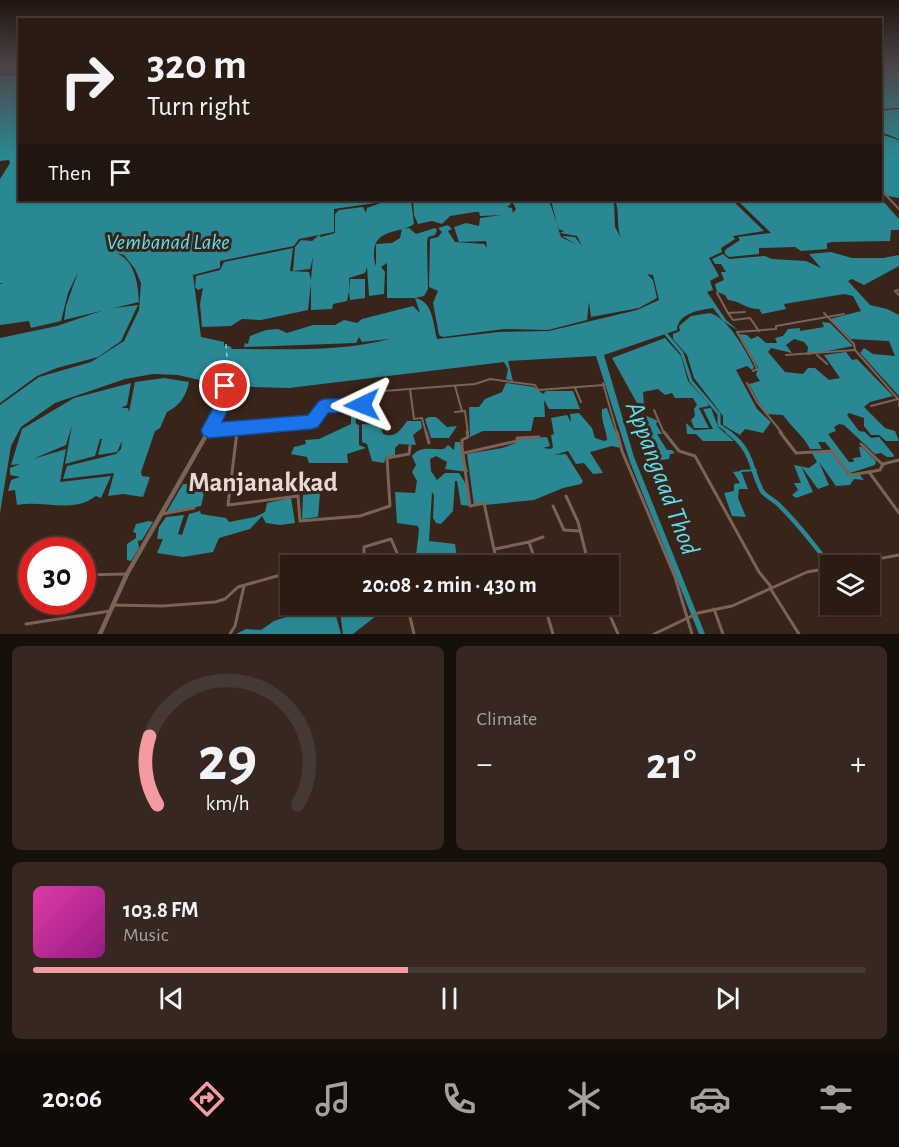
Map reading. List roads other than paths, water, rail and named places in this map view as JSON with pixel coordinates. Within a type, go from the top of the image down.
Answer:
[{"type":"street","points":[[882,191],[899,210]]},
{"type":"street","points":[[893,286],[899,295]]},
{"type":"street","points":[[717,293],[733,320],[750,318],[759,331]]},
{"type":"street","points":[[728,313],[745,312]]},
{"type":"street","points":[[824,313],[854,344],[855,350],[899,402]]},
{"type":"street","points":[[753,371],[757,369],[755,364],[737,332],[759,331],[844,314]]},
{"type":"street","points":[[786,356],[855,350]]},
{"type":"street","points":[[817,355],[827,364]]},
{"type":"street","points":[[209,430],[315,421],[324,406],[362,405],[370,392],[475,384],[490,379],[535,385],[538,390],[603,384],[622,451],[675,578],[689,616],[692,634]]},
{"type":"street","points":[[747,383],[762,412],[769,417],[796,453],[832,451],[850,476],[880,470],[883,465],[899,460]]},
{"type":"street","points":[[100,634],[127,574],[224,403],[225,386]]},
{"type":"street","points":[[455,386],[462,411],[465,411],[468,437],[462,440],[470,506],[484,503],[495,554],[492,555]]},
{"type":"street","points":[[575,388],[581,402]]},
{"type":"street","points":[[410,389],[414,419],[422,418],[429,443]]},
{"type":"street","points":[[871,406],[899,402]]},
{"type":"street","points":[[455,412],[462,411]]},
{"type":"street","points":[[654,411],[673,448],[680,454],[695,456],[759,572],[799,634]]},
{"type":"street","points":[[238,427],[228,505],[298,496],[300,521],[360,516],[390,506],[387,458],[410,454],[410,446]]},
{"type":"street","points":[[464,453],[507,445],[517,441],[517,438],[538,437]]},
{"type":"street","points":[[861,444],[883,465]]},
{"type":"street","points":[[869,472],[899,513]]},
{"type":"street","points":[[566,496],[580,531],[586,555]]},
{"type":"street","points":[[553,506],[564,530],[580,531]]},
{"type":"street","points":[[160,514],[194,508]]},
{"type":"street","points":[[494,549],[543,537]]},
{"type":"street","points":[[364,555],[364,547],[391,539],[398,555]]},
{"type":"street","points":[[529,542],[533,555]]},
{"type":"street","points":[[880,558],[899,555]]},
{"type":"street","points":[[654,634],[689,616],[732,606],[807,572],[820,570]]},
{"type":"street","points":[[96,575],[127,574]]},
{"type":"street","points":[[113,605],[163,606],[215,602],[225,599],[232,591],[244,586],[280,575]]},
{"type":"street","points":[[230,634],[235,626],[244,586]]},
{"type":"street","points":[[714,609],[723,634]]},
{"type":"street","points":[[26,624],[110,611]]},
{"type":"street","points":[[410,615],[414,634]]},
{"type":"street","points":[[547,615],[553,634]]},
{"type":"street","points":[[610,615],[618,634]]},
{"type":"water","name":"Vembanad Lake","points":[[0,98],[18,98],[18,201],[389,201],[334,209],[334,232],[299,239],[294,246],[220,261],[220,268],[193,275],[201,337],[224,342],[224,346],[230,346],[232,349],[332,348],[389,339],[362,342],[359,337],[356,343],[244,347],[245,343],[248,344],[250,336],[266,330],[278,329],[287,333],[313,325],[335,325],[344,320],[357,323],[362,319],[413,306],[420,313],[415,298],[421,300],[429,308],[437,339],[499,332],[549,331],[637,310],[659,300],[653,275],[647,274],[653,280],[657,298],[639,308],[591,317],[589,302],[587,320],[548,330],[504,329],[443,337],[439,335],[433,303],[438,291],[429,287],[430,239],[438,237],[442,232],[438,228],[448,225],[452,229],[448,231],[455,242],[484,244],[487,248],[486,241],[459,242],[454,227],[466,223],[479,226],[480,218],[502,215],[480,216],[479,212],[475,212],[450,216],[442,224],[432,221],[418,224],[414,215],[413,201],[511,201],[507,207],[512,208],[513,213],[516,209],[512,201],[549,201],[557,224],[551,201],[614,201],[615,227],[621,238],[615,201],[733,201],[764,231],[733,236],[735,239],[721,248],[722,252],[709,258],[719,276],[710,281],[713,290],[707,292],[726,320],[739,331],[723,321],[713,308],[696,311],[681,320],[677,330],[604,355],[634,457],[705,634],[699,634],[630,462],[596,356],[508,361],[513,381],[506,379],[508,369],[504,362],[289,388],[225,386],[178,375],[153,374],[125,379],[55,403],[21,427],[11,446],[0,513],[0,405],[39,377],[91,362],[124,341],[139,310],[141,283],[135,269],[124,255],[116,253],[127,261],[134,273],[139,302],[114,308],[138,305],[121,341],[98,357],[37,376],[0,403],[0,338],[57,326],[101,311],[64,320],[66,306],[78,272],[68,293],[61,321],[31,328],[29,321],[0,325],[0,284],[3,283],[0,283],[0,179],[10,163],[9,160],[0,161]],"holes":[[[558,229],[564,231],[560,233],[577,236],[582,246],[575,237],[562,236],[577,245],[561,237]]]},
{"type":"water","points":[[882,98],[899,98],[899,108],[882,109]]},
{"type":"water","points":[[899,109],[899,139],[882,132],[882,111]]},
{"type":"water","points":[[882,135],[899,140],[899,198],[888,196],[882,190]]},
{"type":"water","points":[[882,200],[899,219],[899,230],[891,230],[890,241],[833,242],[827,243],[827,249],[801,251],[795,247],[759,248],[759,254],[729,257],[725,254],[725,250],[740,240],[738,237],[771,233],[738,201]]},
{"type":"water","points":[[411,201],[414,224],[403,229],[409,228],[416,234],[435,228],[437,230],[435,235],[428,237],[427,243],[428,289],[424,296],[415,298],[387,298],[387,263],[381,267],[385,272],[384,294],[369,296],[367,267],[365,273],[349,278],[350,291],[350,279],[365,279],[365,298],[350,300],[349,291],[347,301],[333,304],[332,309],[311,310],[311,283],[308,310],[261,320],[242,319],[231,326],[202,327],[200,304],[203,288],[198,290],[195,287],[196,276],[220,270],[224,262],[293,248],[290,271],[309,272],[311,280],[313,257],[310,269],[293,271],[295,247],[301,240],[312,241],[319,235],[321,237],[335,233],[335,214],[339,210],[363,207],[366,213],[367,208],[383,202]],"holes":[[[402,229],[400,238],[392,243],[376,244],[376,266],[375,244],[383,235]]]},
{"type":"water","points":[[831,252],[852,258],[883,258],[899,255],[899,266],[864,285],[852,279],[848,281],[870,305],[899,315],[899,396],[860,353],[864,348],[873,354],[895,356],[889,341],[851,339],[830,319],[861,311],[853,296],[844,294],[784,304],[786,309],[762,314],[759,309],[728,300],[725,295],[717,292],[715,284],[724,280],[721,272],[726,272],[721,264],[715,264],[712,259],[723,254],[729,259],[765,256],[772,259],[806,261],[821,268],[809,254]]},
{"type":"water","points":[[710,313],[730,328],[754,367],[752,370],[747,366],[736,370],[757,409],[771,422],[763,433],[745,429],[740,435],[723,425],[723,416],[694,378],[687,355],[673,339],[673,334],[680,331],[679,326],[691,316]]},
{"type":"water","points":[[822,322],[830,323],[853,346],[807,355],[808,347],[804,342],[794,339],[786,345],[792,353],[771,348],[768,352],[785,372],[803,374],[808,368],[815,368],[829,380],[840,378],[824,355],[846,352],[852,360],[857,359],[893,396],[870,402],[864,407],[885,428],[895,431],[899,441],[886,441],[879,435],[871,435],[864,426],[864,418],[849,413],[847,415],[859,431],[865,432],[871,438],[879,437],[894,455],[893,457],[887,457],[881,453],[875,454],[844,425],[839,424],[834,427],[836,431],[828,434],[849,462],[854,462],[853,458],[861,457],[859,447],[862,447],[876,461],[875,465],[850,473],[825,442],[818,442],[822,449],[810,449],[783,415],[765,414],[749,384],[760,381],[756,375],[758,367],[739,334],[747,335],[751,339],[758,336],[766,343],[777,343],[775,338],[783,336],[788,329],[800,328],[800,331],[824,327]]},
{"type":"water","points":[[665,338],[681,356],[688,381],[709,406],[699,408],[709,428],[694,428],[691,420],[695,416],[694,409],[697,405],[693,398],[675,398],[672,393],[665,395],[658,389],[643,392],[644,405],[637,403],[612,358]]},
{"type":"water","points":[[164,378],[189,382],[181,400],[167,412],[160,428],[155,431],[141,472],[142,476],[150,477],[143,497],[123,494],[108,496],[114,473],[63,479],[67,466],[116,454],[121,449],[122,441],[117,452],[98,455],[102,439],[100,439],[95,456],[65,464],[72,425],[66,445],[33,459],[66,449],[60,482],[111,476],[101,498],[96,496],[87,501],[68,505],[17,505],[15,490],[8,491],[11,480],[20,477],[10,475],[10,468],[20,464],[11,465],[22,429],[74,398],[131,383],[127,405],[121,408],[128,408],[129,412],[135,382]]},
{"type":"water","points":[[506,383],[534,387],[543,394],[546,391],[573,391],[580,409],[549,409],[544,400],[545,417],[534,417],[531,431],[483,431],[470,437],[469,407],[479,407],[485,399],[502,392]]},
{"type":"water","points":[[351,407],[355,407],[356,424],[359,425],[359,445],[366,448],[347,454],[348,463],[309,463],[307,457],[291,454],[294,447],[306,444],[305,440],[319,439],[351,424]]},
{"type":"water","points":[[607,408],[621,448],[612,446],[590,452],[603,473],[593,474],[584,463],[576,464],[568,451],[554,455],[566,454],[583,481],[581,484],[563,488],[534,500],[474,506],[467,454],[502,448],[516,443],[518,439],[547,437],[550,446],[543,448],[551,449],[553,447],[551,435],[554,434],[551,418],[567,415],[571,422],[570,414],[579,413],[592,428],[595,438],[604,441],[607,440],[602,409]]},
{"type":"water","points":[[711,408],[718,427],[734,441],[703,441],[696,434],[687,434],[686,423],[694,430],[713,429],[703,409]]},
{"type":"water","points":[[631,409],[658,421],[656,424],[662,434],[657,434],[667,450],[675,453],[670,454],[669,459],[654,461],[643,428],[628,425]]},
{"type":"water","points":[[436,417],[447,427],[457,426],[449,438],[431,438],[425,419]]},
{"type":"water","points":[[407,421],[421,421],[422,428],[413,435],[416,445],[399,444],[395,448],[395,455],[386,457],[384,463],[372,461],[367,444],[362,442],[362,424],[380,425],[383,434],[391,435],[398,432]]},
{"type":"water","points":[[455,442],[460,442],[468,472],[445,469],[447,462],[436,456],[430,459],[431,471],[437,480],[445,473],[459,473],[466,484],[471,506],[461,505],[457,481],[455,481],[453,511],[441,524],[436,523],[433,518],[434,495],[432,492],[429,541],[455,544],[457,555],[416,555],[418,526],[397,523],[395,492],[415,493],[417,481],[412,472],[416,465],[412,456],[419,450],[444,449],[448,445],[454,450]]},
{"type":"water","points":[[831,452],[848,475],[860,475],[864,480],[854,479],[850,485],[836,486],[819,462],[829,485],[818,489],[801,466],[809,468],[817,462],[812,453]]},
{"type":"water","points":[[794,465],[801,466],[813,492],[796,498],[792,495],[798,490],[794,483],[801,483]]},
{"type":"water","points":[[741,471],[748,489],[739,489],[738,498],[746,517],[732,516],[724,493],[734,491],[734,484],[740,483],[733,472]]},
{"type":"water","points":[[183,484],[206,485],[201,506],[166,513]]},
{"type":"water","points":[[320,493],[318,517],[302,519],[303,495]]},
{"type":"water","points":[[291,498],[295,523],[280,525],[266,523],[262,516],[250,529],[219,538],[213,552],[183,557],[157,553],[163,539],[157,539],[159,527],[166,517],[184,515],[178,534],[182,535],[189,514],[200,511],[201,514],[226,518],[229,522],[255,517],[265,512],[267,503]]},
{"type":"water","points":[[153,522],[142,540],[138,541],[139,548],[131,561],[127,560],[127,544],[136,538],[136,533],[133,532],[136,524]]},
{"type":"water","points":[[292,615],[336,615],[341,634],[236,634],[246,629],[261,630],[274,621]]},
{"type":"water","points":[[340,615],[378,615],[353,634],[343,634]]},
{"type":"waterway","points":[[666,334],[682,353],[691,381],[719,414],[719,425],[730,433]]},
{"type":"waterway","points":[[728,432],[743,446],[762,491],[793,520],[822,555]]},
{"type":"waterway","points":[[741,471],[756,470]]},
{"type":"district","name":"Manjanakkad","points":[[263,482]]},
{"type":"water label","name":"Appangaad Thod","points":[[663,478]]}]
